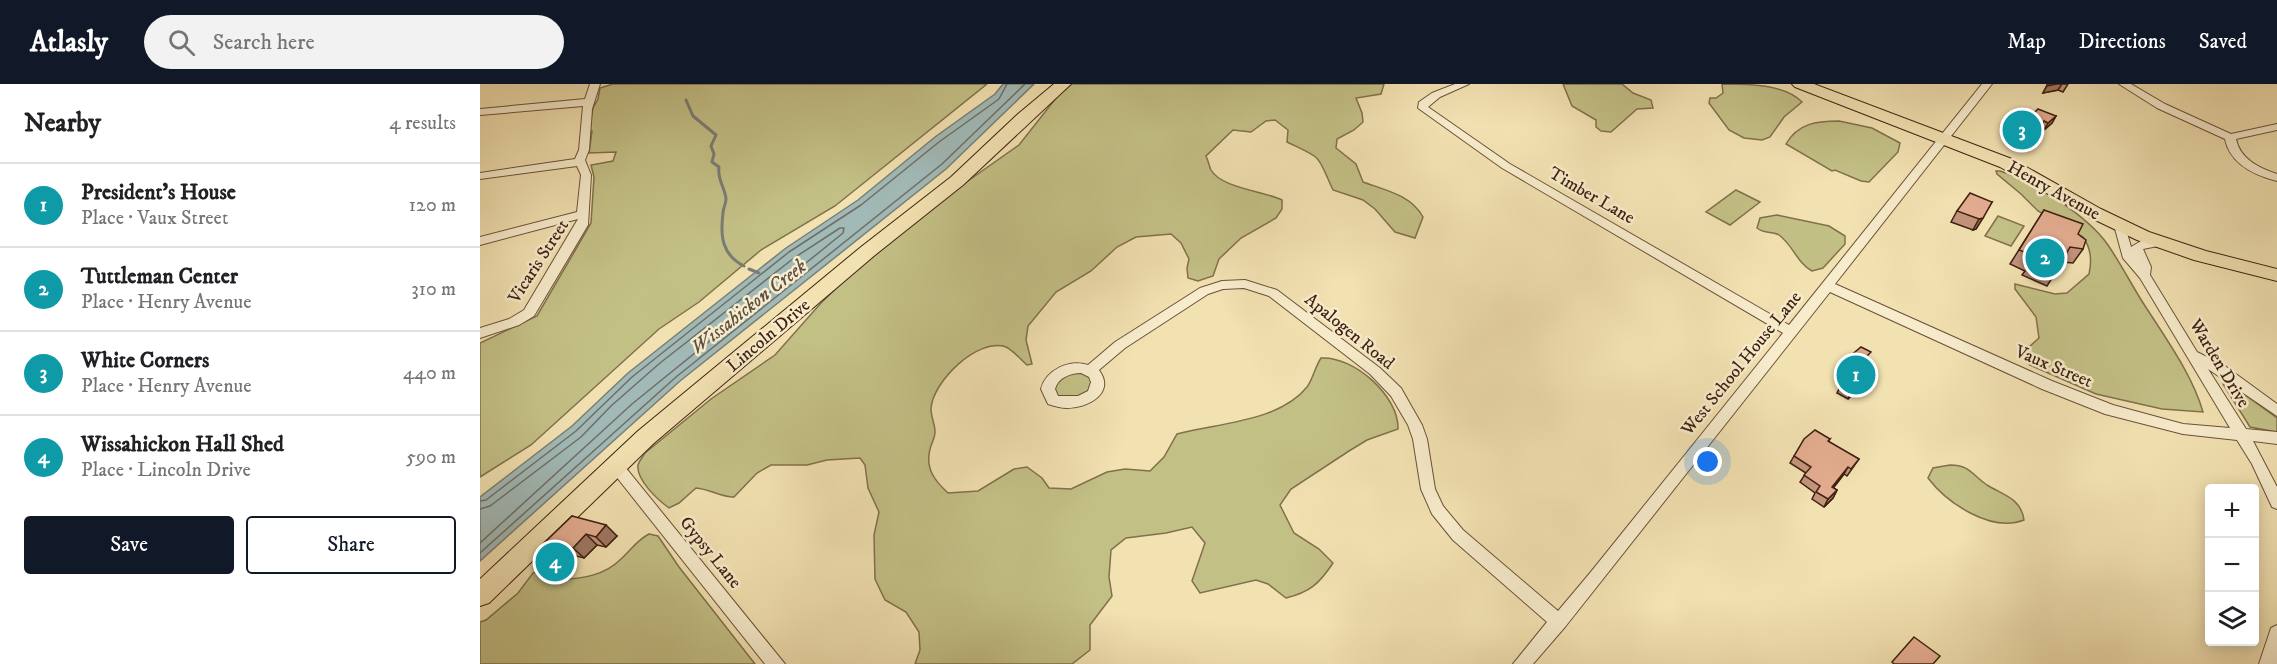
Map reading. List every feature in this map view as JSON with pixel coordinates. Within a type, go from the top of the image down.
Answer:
[{"type":"main road","name":"Lincoln Drive","points":[[480,579],[652,419],[849,256],[948,179],[1015,115],[1052,84]]},
{"type":"main road","name":"Lincoln Drive","points":[[480,595],[660,425],[841,273],[963,176],[1024,117],[1063,84]]},
{"type":"main road","name":"Henry Avenue","points":[[1800,84],[1815,92],[1833,96],[2018,168],[2120,225],[2159,242],[2277,275]]},
{"type":"main road","name":"Henry Avenue","points":[[1817,84],[1833,96]]},
{"type":"street","name":"Vicaris Street","points":[[480,333],[522,318],[532,309],[582,227],[586,175],[580,162],[595,84]]},
{"type":"street","name":"Timber Lane","points":[[1464,84],[1431,98],[1423,104],[1423,108],[1498,161],[1791,332]]},
{"type":"street","name":"West School House Lane","points":[[1522,664],[1559,622],[1987,84]]},
{"type":"street","points":[[2124,84],[2161,106],[2230,137],[2277,127]]},
{"type":"street","points":[[480,112],[590,102]]},
{"type":"street","points":[[2230,137],[2234,152],[2244,162],[2277,178]]},
{"type":"street","points":[[480,176],[580,162]]},
{"type":"street","points":[[480,241],[582,213]]},
{"type":"street","name":"Warden Drive","points":[[2120,225],[2125,254],[2144,276],[2193,355],[2258,462],[2277,503]]},
{"type":"street","name":"Warden Drive","points":[[2144,276],[2145,267],[2136,249],[2141,245],[2159,242]]},
{"type":"street","name":"Apalogen Road","points":[[1090,370],[1120,345],[1204,291],[1222,285],[1245,284],[1273,293],[1375,371],[1396,392],[1415,425],[1420,439],[1428,489],[1437,510],[1458,535],[1559,622]]},
{"type":"street","name":"Vaux Street","points":[[1827,286],[2047,385],[2109,410],[2182,429],[2277,438]]},
{"type":"street","points":[[2193,355],[2218,368],[2277,411]]},
{"type":"street","name":"Gypsy Lane","points":[[616,466],[776,664]]},
{"type":"street","points":[[2268,664],[2277,633]]},
{"type":"shaded area","points":[[613,84],[987,84],[835,206],[761,250],[699,302],[659,329],[531,445],[480,477],[480,343],[537,316],[591,223],[594,177],[591,165],[613,161],[616,152],[589,153],[592,131],[589,130],[600,88]]},
{"type":"shaded area","points":[[1071,84],[1384,84],[1381,94],[1356,98],[1363,122],[1337,139],[1336,148],[1356,164],[1363,182],[1405,198],[1423,217],[1415,238],[1395,232],[1375,209],[1363,200],[1333,190],[1321,163],[1313,155],[1287,142],[1288,130],[1275,120],[1266,121],[1251,132],[1233,130],[1206,156],[1211,170],[1216,176],[1233,185],[1282,200],[1282,209],[1276,218],[1241,238],[1219,259],[1213,276],[1198,281],[1188,278],[1189,259],[1181,243],[1171,234],[1136,237],[1117,247],[1091,271],[1056,292],[1028,326],[1026,340],[1032,364],[1027,365],[1006,347],[995,346],[970,355],[958,364],[939,387],[933,398],[931,409],[935,432],[929,463],[932,474],[943,488],[948,493],[978,491],[1014,469],[1027,467],[1042,478],[1049,488],[1071,489],[1107,472],[1125,469],[1150,471],[1164,457],[1177,434],[1247,420],[1280,408],[1295,399],[1309,384],[1321,358],[1334,359],[1347,364],[1372,380],[1391,404],[1398,429],[1367,440],[1349,451],[1291,489],[1280,505],[1294,533],[1319,549],[1333,563],[1318,582],[1302,593],[1286,598],[1268,584],[1256,580],[1200,593],[1192,581],[1205,543],[1192,527],[1126,538],[1111,550],[1109,577],[1112,596],[1090,625],[1090,650],[1072,664],[915,664],[920,650],[919,632],[906,612],[885,600],[875,579],[874,535],[879,512],[868,488],[865,465],[860,458],[827,460],[807,465],[771,465],[757,473],[734,497],[696,488],[679,503],[669,508],[644,483],[638,471],[638,465],[645,453],[711,399],[775,355],[821,303],[852,273],[965,183],[1019,145],[1060,93]]},
{"type":"shaded area","points":[[1563,84],[1622,84],[1633,93],[1651,100],[1653,108],[1637,109],[1611,132],[1601,131],[1596,127],[1596,120],[1572,106]]},
{"type":"shaded area","points":[[1722,84],[1776,88],[1795,96],[1802,102],[1784,117],[1770,137],[1762,140],[1744,138],[1729,130],[1709,103],[1710,98],[1716,98],[1723,93]]},
{"type":"shaded area","points":[[1839,121],[1872,128],[1900,143],[1898,152],[1869,182],[1835,170],[1832,171],[1786,144],[1802,127]]},
{"type":"shaded area","points":[[1996,171],[2028,183],[2059,201],[2074,211],[2099,234],[2180,360],[2203,412],[2162,409],[2096,394],[2030,365],[2020,357],[2021,347],[2030,346],[2039,338],[2036,317],[2015,289],[2015,284],[2055,294],[2067,293],[2089,274],[2090,255],[2083,237],[2038,211],[1997,174]]},
{"type":"shaded area","points":[[1736,190],[1760,202],[1730,225],[1706,212]]},
{"type":"shaded area","points":[[1777,215],[1829,226],[1845,236],[1845,244],[1823,268],[1812,271],[1802,263],[1779,235],[1757,228],[1760,218]]},
{"type":"shaded area","points":[[1998,216],[2024,226],[2011,246],[1985,236]]},
{"type":"shaded area","points":[[1079,371],[1092,379],[1090,389],[1082,397],[1058,398],[1053,385],[1061,377]]},
{"type":"shaded area","points":[[2223,384],[2230,384],[2277,418],[2277,432],[2250,427]]},
{"type":"shaded area","points":[[1950,465],[1967,469],[1987,485],[2010,498],[2019,507],[2024,520],[2011,523],[1998,522],[1984,519],[1958,506],[1936,488],[1928,478],[1933,468]]},
{"type":"shaded area","points":[[649,534],[658,536],[679,567],[755,664],[480,664],[480,622],[486,620],[518,593],[533,573],[545,568],[558,569],[557,575],[560,580],[600,573],[614,565]]},
{"type":"water","name":"Wissahickon Creek","points":[[1003,84],[1034,84],[946,169],[680,381],[480,561],[480,497],[572,426],[628,373],[786,248],[858,200],[935,137],[995,94]]},
{"type":"building","points":[[2038,109],[2056,116],[2048,123],[2044,121],[2035,129],[2030,129],[2022,136],[2011,131],[2015,127],[2010,125],[2028,112],[2033,114]]},
{"type":"building","points":[[1970,193],[1992,202],[1983,218],[1979,219],[1957,211]]},
{"type":"building","points":[[2044,210],[2083,224],[2078,234],[2086,240],[2083,249],[2070,247],[2056,271],[2031,261],[2034,256],[2019,250]]},
{"type":"building","points":[[1861,347],[1871,352],[1864,359],[1868,361],[1865,364],[1873,369],[1851,392],[1841,385],[1846,380],[1841,378],[1851,368],[1842,363]]},
{"type":"building","points":[[1815,430],[1830,439],[1828,441],[1859,459],[1851,469],[1848,467],[1832,487],[1837,490],[1828,499],[1816,492],[1820,486],[1804,475],[1811,467],[1794,456],[1804,439]]},
{"type":"building","points":[[572,516],[606,525],[596,537],[586,534],[573,548],[557,543],[553,547],[543,544]]},
{"type":"building","points":[[1914,637],[1940,656],[1933,664],[1894,664],[1892,662]]},
{"type":"waterway","points":[[686,100],[693,116],[716,135],[711,146],[714,154],[712,162],[719,167],[719,176],[726,199],[722,221],[724,244],[731,256],[744,266]]},
{"type":"waterway","name":"Wissahickon Creek","points":[[749,269],[759,273]]},
{"type":"place","name":"White Corners","points":[[2022,130]]},
{"type":"place","name":"Tuttleman Center","points":[[2045,258]]},
{"type":"place","name":"President's House","points":[[1856,375]]},
{"type":"place","name":"Wissahickon Hall Shed","points":[[555,562]]}]
